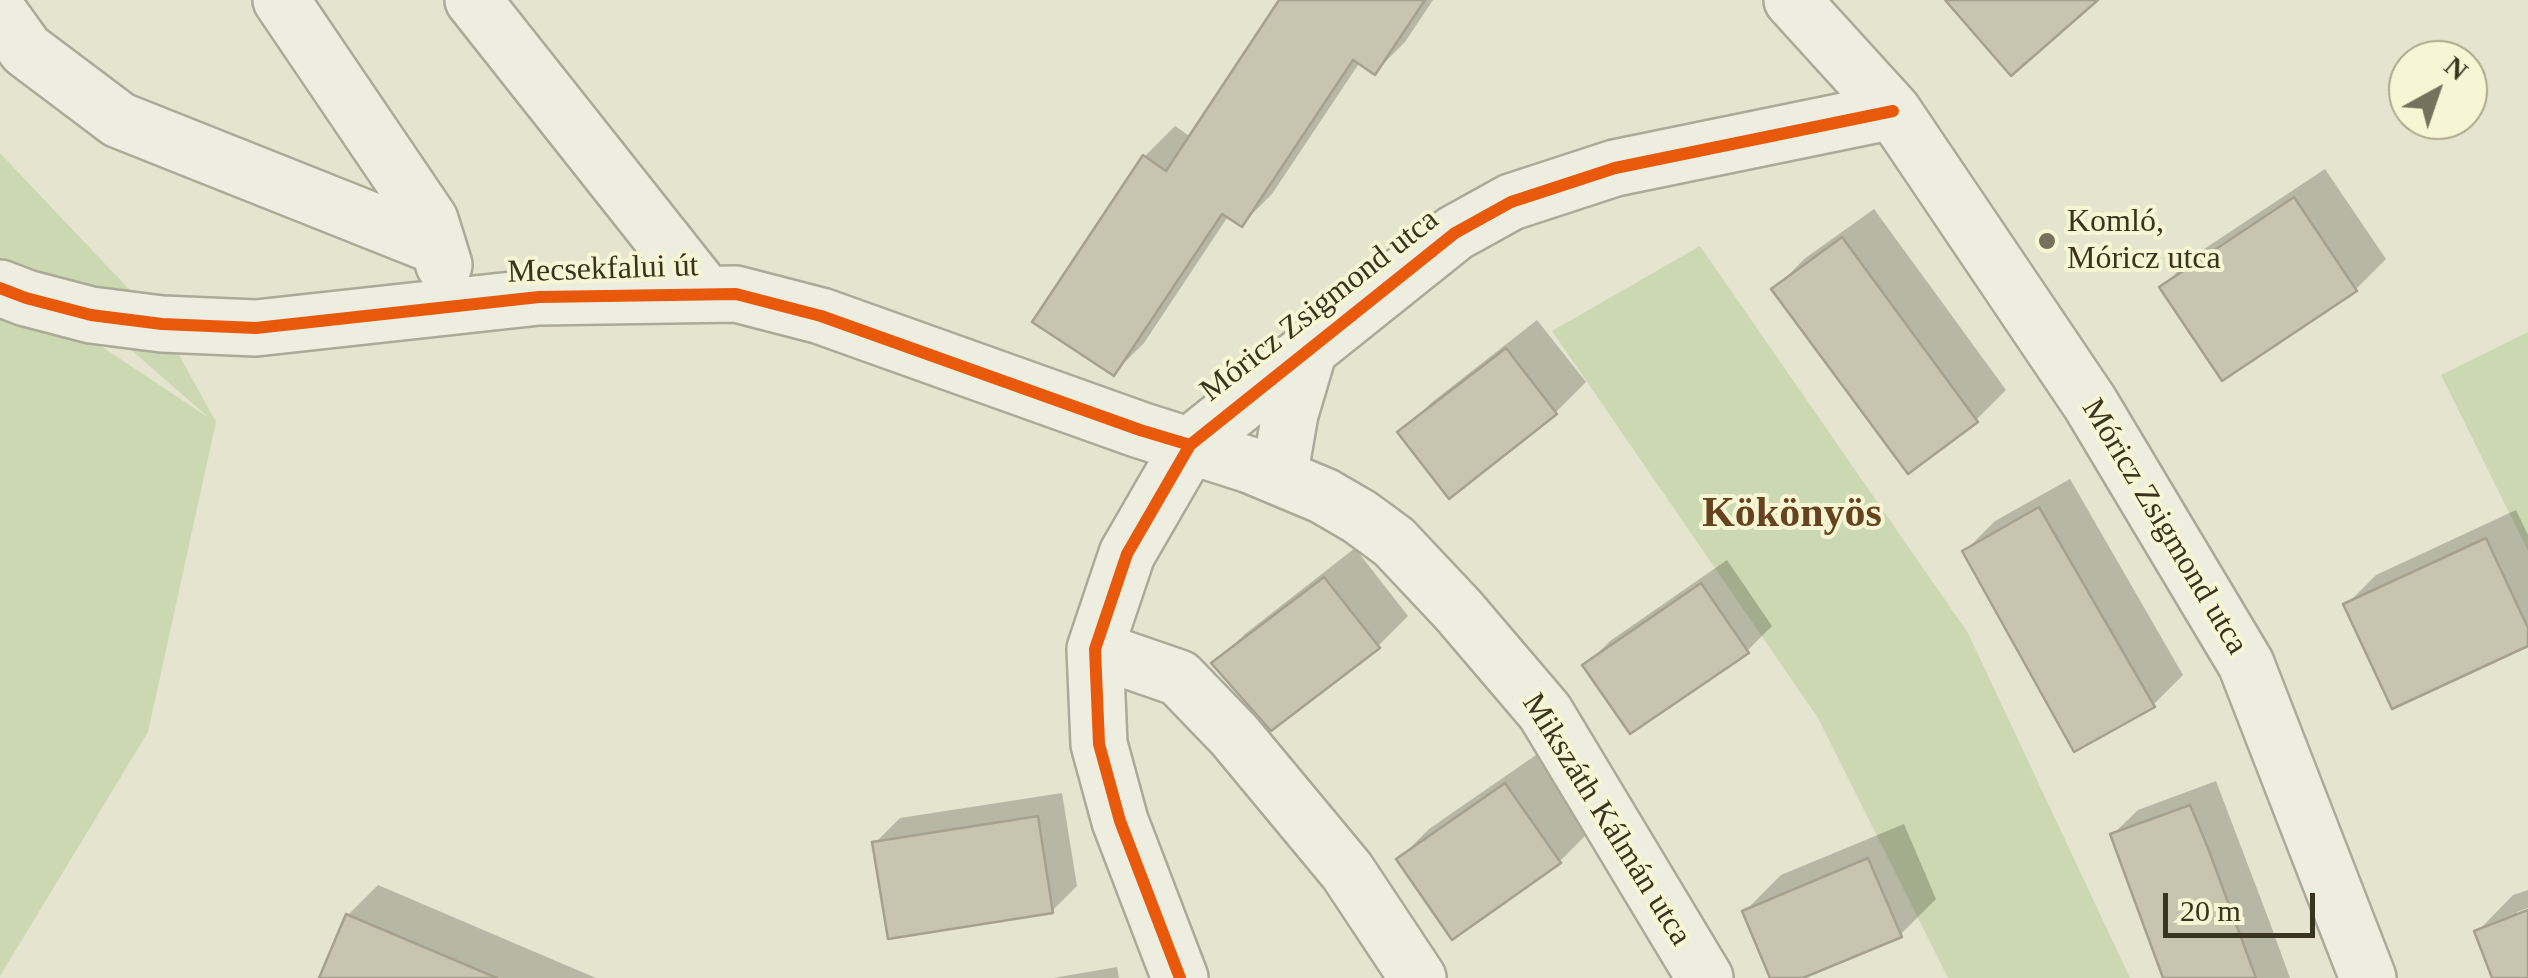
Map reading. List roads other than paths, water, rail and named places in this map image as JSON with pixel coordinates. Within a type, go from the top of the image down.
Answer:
[{"type":"street","points":[[281,0],[430,220],[456,306]]},
{"type":"street","points":[[474,0],[706,294]]},
{"type":"street","name":"Móricz Zsigmond utca","points":[[1792,0],[1893,111],[2090,403],[2246,664],[2368,978]]},
{"type":"street","points":[[0,14],[26,50],[118,120],[438,247]]},
{"type":"street","name":"Móricz Zsigmond utca","points":[[1190,445],[1456,234],[1511,202],[1615,168],[1893,111]]},
{"type":"street","name":"Mecsekfalui út","points":[[0,288],[91,315],[162,324],[256,328],[539,297],[736,294],[821,316],[1190,445]]},
{"type":"street","points":[[1279,477],[1290,414],[1309,350]]},
{"type":"street","points":[[1180,978],[1120,822],[1099,744],[1095,649],[1127,554],[1190,445]]},
{"type":"street","name":"Mikszáth Kálmán utca","points":[[1190,445],[1324,496],[1394,542],[1545,712],[1705,978]]},
{"type":"street","points":[[1095,649],[1178,678],[1192,692],[1234,735],[1347,871],[1418,978]]},
{"type":"place","name":"Komló, Móricz utca","points":[[2047,241]]},
{"type":"district","name":"Kökönyös","points":[[1792,515]]}]
